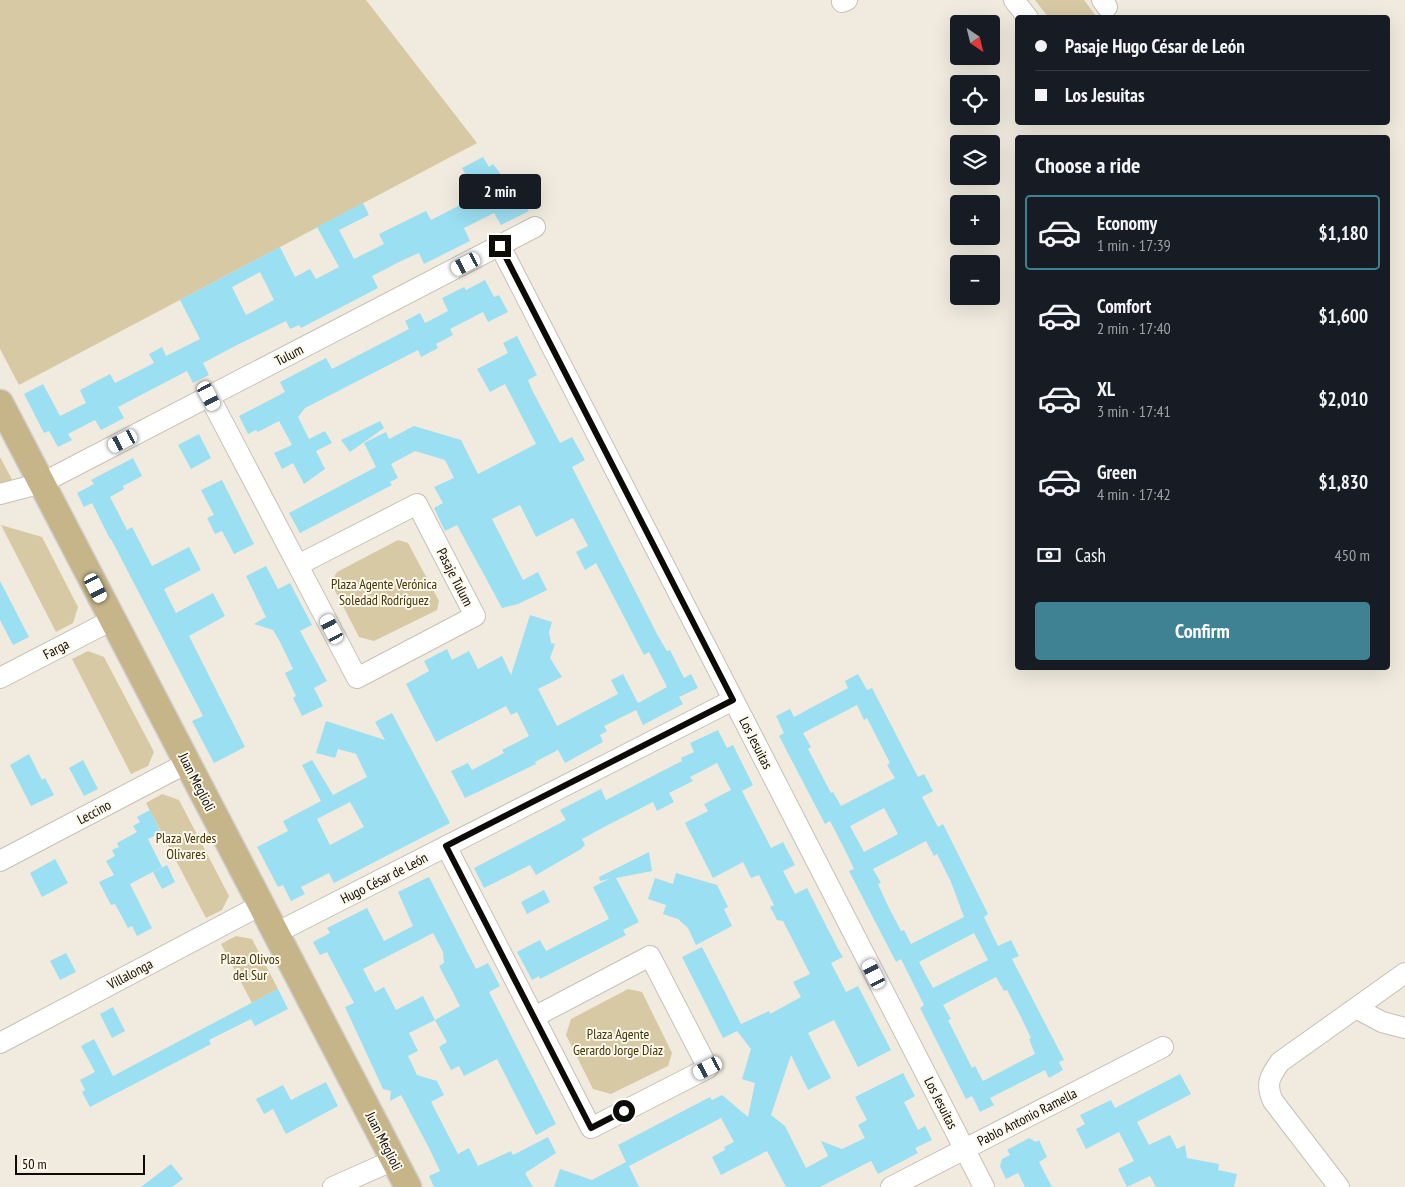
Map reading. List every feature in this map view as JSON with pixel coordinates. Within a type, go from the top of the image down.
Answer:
[{"type":"main road","name":"Juan Meglioli","points":[[2,413],[42,483],[408,1187]]},
{"type":"street","points":[[1014,0],[1026,15]]},
{"type":"street","name":"Tulum","points":[[0,494],[42,483],[535,228]]},
{"type":"street","name":"Los Jesuitas","points":[[500,246],[984,1187]]},
{"type":"street","name":"Pasaje Tulum","points":[[209,396],[356,678],[475,616],[417,504],[298,565]]},
{"type":"street","name":"Farga","points":[[0,678],[112,620]]},
{"type":"street","name":"Hugo César de León","points":[[276,933],[733,700]]},
{"type":"street","name":"Leccino","points":[[0,861],[187,763]]},
{"type":"street","points":[[446,846],[591,1128],[708,1068],[650,956],[534,1017]]},
{"type":"street","name":"Villalonga","points":[[0,1043],[261,905]]},
{"type":"street","points":[[1339,1187],[1272,1101],[1268,1090],[1269,1078],[1280,1062],[1405,973]]},
{"type":"street","points":[[1356,1008],[1382,1022],[1405,1028]]},
{"type":"street","name":"Pablo Antonio Ramella","points":[[891,1187],[1163,1047]]},
{"type":"street","points":[[333,1187],[394,1160]]},
{"type":"green space","points":[[0,0],[366,0],[477,143],[19,385],[0,349]]},
{"type":"green space","points":[[1035,0],[1084,0],[1095,15],[1046,15]]},
{"type":"green space","points":[[0,457],[15,485],[0,486]]},
{"type":"green space","points":[[1,525],[42,537],[78,607],[73,623],[56,632]]},
{"type":"green space","name":"Plaza Agente Verónica Soledad Rodríguez","points":[[398,540],[408,543],[439,601],[437,610],[374,641],[359,637],[331,583],[337,572]]},
{"type":"green space","points":[[88,651],[104,657],[154,752],[148,766],[131,774],[72,659]]},
{"type":"green space","name":"Plaza Verdes Olivares","points":[[162,794],[179,800],[229,896],[222,910],[206,918],[146,803]]},
{"type":"green space","name":"Plaza Olivos del Sur","points":[[236,936],[252,939],[278,989],[252,1003],[221,944]]},
{"type":"green space","name":"Plaza Agente Gerardo Jorge Díaz","points":[[628,989],[642,992],[672,1053],[668,1066],[611,1094],[593,1089],[566,1035],[571,1019]]},
{"type":"building","points":[[483,157],[489,167],[493,164],[529,211],[501,225],[494,213],[464,228],[470,241],[424,264],[419,253],[401,261],[372,276],[378,288],[301,328],[299,325],[290,329],[286,321],[237,345],[203,363],[209,375],[193,383],[187,371],[118,407],[124,418],[101,430],[95,420],[68,434],[72,440],[58,447],[49,431],[44,433],[24,394],[43,384],[60,416],[86,403],[80,390],[110,374],[115,383],[154,363],[149,354],[162,347],[166,356],[200,339],[180,300],[280,247],[295,277],[310,269],[316,279],[339,267],[317,227],[363,203],[369,215],[339,230],[354,259],[384,244],[379,234],[426,211],[431,220],[468,201],[475,192],[462,168]],"holes":[[[260,272],[274,300],[246,315],[232,287]]]},
{"type":"building","points":[[485,280],[494,297],[499,295],[508,312],[488,322],[483,312],[450,329],[453,335],[436,344],[438,348],[421,357],[418,350],[305,408],[298,417],[309,439],[325,431],[332,443],[316,451],[325,469],[304,484],[293,463],[282,469],[274,453],[292,445],[279,421],[258,432],[256,430],[248,434],[239,416],[285,392],[280,382],[326,358],[332,369],[409,329],[405,321],[420,313],[425,323],[448,311],[442,298],[464,287],[466,290]]},
{"type":"building","points":[[517,336],[537,375],[528,380],[532,390],[560,443],[572,437],[585,460],[572,467],[658,636],[667,651],[670,650],[684,678],[691,674],[698,688],[679,697],[683,704],[643,725],[636,710],[604,726],[607,731],[600,735],[603,742],[565,763],[558,750],[535,762],[536,764],[465,798],[451,771],[468,763],[472,770],[504,753],[502,750],[529,736],[517,712],[511,715],[506,706],[436,742],[406,684],[429,671],[424,661],[447,649],[452,660],[469,651],[478,669],[502,656],[511,675],[530,615],[552,622],[549,632],[551,643],[555,644],[550,658],[562,677],[538,689],[557,726],[618,694],[611,680],[623,674],[638,703],[667,687],[649,652],[644,655],[596,563],[585,570],[576,552],[588,546],[573,518],[536,537],[520,505],[492,519],[523,580],[538,572],[547,590],[518,604],[502,608],[457,525],[445,531],[434,508],[443,503],[434,487],[454,478],[445,460],[415,451],[391,464],[398,478],[390,482],[392,485],[300,533],[289,513],[376,467],[364,443],[386,432],[389,439],[414,426],[461,440],[478,474],[536,444],[505,384],[490,392],[477,369],[508,353],[503,343]]},
{"type":"building","points":[[380,421],[384,428],[350,452],[341,440]]},
{"type":"building","points":[[199,434],[211,458],[191,469],[178,445]]},
{"type":"building","points":[[133,458],[142,476],[123,486],[124,489],[110,497],[127,530],[132,527],[152,566],[189,547],[201,570],[164,589],[176,613],[213,593],[225,616],[189,636],[245,747],[214,763],[192,721],[203,716],[92,503],[84,507],[77,493],[94,484],[91,480]]},
{"type":"building","points":[[222,480],[254,544],[234,554],[222,531],[215,534],[207,518],[214,515],[201,490]]},
{"type":"building","points":[[266,566],[278,589],[290,583],[312,625],[300,631],[327,681],[314,688],[323,706],[302,716],[293,698],[296,696],[285,673],[293,669],[280,642],[273,630],[254,624],[266,617],[246,576]]},
{"type":"building","points":[[0,581],[29,637],[13,645],[0,620]]},
{"type":"building","points":[[858,674],[867,690],[872,688],[918,777],[924,774],[933,791],[922,797],[938,827],[943,824],[988,914],[984,917],[998,946],[1011,940],[1019,956],[1012,959],[1064,1060],[1059,1062],[1063,1070],[1049,1078],[1045,1070],[990,1098],[994,1105],[980,1112],[972,1096],[966,1099],[920,1008],[924,1005],[901,959],[896,962],[849,871],[854,869],[846,852],[830,821],[825,824],[779,736],[784,733],[776,716],[790,709],[794,717],[848,688],[845,681]],"holes":[[[857,705],[864,720],[867,718],[890,763],[887,765],[895,778],[841,806],[833,792],[831,793],[808,749],[811,747],[803,733]],[[884,808],[898,834],[864,852],[850,826]],[[926,841],[934,856],[937,854],[951,882],[964,917],[911,944],[904,930],[901,931],[887,904],[878,884],[881,883],[873,869]],[[974,933],[988,960],[933,988],[919,962]],[[996,977],[1004,991],[1007,990],[1020,1015],[1031,1038],[1029,1039],[1035,1054],[983,1081],[975,1066],[972,1068],[948,1020],[951,1019],[943,1005]]]},
{"type":"building","points":[[392,713],[450,823],[334,883],[329,873],[301,887],[305,894],[291,901],[283,885],[278,887],[257,847],[288,831],[283,821],[321,801],[302,765],[312,760],[333,795],[367,777],[356,754],[338,749],[335,758],[316,753],[326,721],[385,740],[375,722]],"holes":[[[350,802],[364,827],[330,845],[317,819]]]},
{"type":"building","points":[[718,730],[727,748],[733,745],[753,785],[742,791],[771,848],[783,842],[795,865],[783,871],[795,894],[807,888],[843,957],[831,963],[846,992],[858,986],[891,1050],[858,1067],[834,1020],[808,1033],[831,1078],[808,1090],[791,1055],[771,1115],[785,1126],[806,1168],[828,1156],[821,1141],[842,1149],[865,1138],[858,1125],[867,1120],[855,1097],[903,1073],[915,1096],[904,1102],[918,1130],[925,1126],[932,1140],[915,1148],[918,1153],[878,1174],[871,1161],[820,1187],[786,1187],[767,1151],[721,1175],[712,1157],[725,1150],[724,1147],[734,1142],[721,1118],[629,1166],[639,1187],[554,1187],[560,1169],[592,1180],[626,1162],[618,1145],[710,1097],[712,1100],[722,1095],[748,1117],[755,1083],[742,1079],[751,1049],[737,1031],[723,1038],[682,957],[702,947],[741,1024],[769,1011],[770,1014],[801,997],[793,982],[810,974],[783,921],[777,920],[770,907],[774,905],[759,875],[751,878],[743,862],[713,878],[685,823],[708,811],[704,804],[731,790],[717,763],[690,777],[693,781],[669,793],[674,802],[657,811],[653,802],[606,826],[582,839],[585,845],[581,849],[536,875],[530,865],[484,888],[474,868],[566,820],[560,810],[601,789],[606,800],[682,761],[681,758],[694,752],[690,743]]},
{"type":"building","points":[[29,754],[42,780],[45,778],[54,795],[31,806],[10,765]]},
{"type":"building","points":[[83,760],[98,789],[84,796],[69,768]]},
{"type":"building","points":[[150,810],[161,833],[148,839],[162,867],[130,884],[152,928],[137,936],[132,926],[128,928],[115,904],[111,905],[99,882],[114,875],[106,861],[115,856],[112,850],[119,847],[117,843],[137,832],[133,826],[140,822],[137,817]]},
{"type":"building","points":[[649,852],[652,871],[616,878],[639,922],[623,930],[626,935],[540,979],[539,976],[532,980],[517,952],[540,940],[546,951],[609,919],[593,887],[609,879],[600,881],[599,877]]},
{"type":"building","points":[[55,859],[68,883],[42,897],[30,873]]},
{"type":"building","points":[[167,865],[175,882],[162,889],[153,872]]},
{"type":"building","points":[[676,873],[717,885],[728,907],[724,909],[732,926],[696,945],[688,928],[678,919],[663,914],[666,905],[648,899],[655,878],[673,884]]},
{"type":"building","points":[[429,877],[476,969],[488,963],[500,986],[489,992],[556,1124],[536,1135],[497,1059],[464,1076],[459,1066],[451,1070],[439,1047],[447,1042],[435,1020],[409,1033],[418,1051],[408,1056],[417,1075],[437,1081],[444,1095],[431,1102],[458,1154],[469,1148],[478,1166],[511,1151],[513,1155],[548,1137],[556,1153],[525,1173],[533,1187],[434,1187],[429,1176],[440,1171],[429,1148],[401,1095],[390,1101],[391,1091],[383,1089],[345,1007],[354,1003],[327,952],[320,955],[313,942],[330,933],[327,928],[367,908],[384,941],[413,926],[398,892]],"holes":[[[433,933],[443,952],[444,963],[439,966],[460,1006],[435,1020],[423,996],[396,1010],[384,987],[375,992],[363,969]]]},
{"type":"building","points":[[544,890],[550,902],[527,914],[521,902]]},
{"type":"building","points":[[66,953],[76,972],[60,980],[50,961]]},
{"type":"building","points":[[278,989],[288,1009],[255,1026],[251,1019],[209,1040],[211,1044],[90,1107],[82,1092],[85,1090],[80,1080],[95,1072],[81,1046],[94,1039],[113,1076]]},
{"type":"building","points":[[113,1007],[125,1031],[112,1038],[100,1014]]},
{"type":"building","points":[[1180,1074],[1191,1094],[1137,1122],[1149,1145],[1170,1135],[1177,1149],[1185,1145],[1187,1158],[1219,1164],[1218,1170],[1237,1174],[1234,1187],[1156,1187],[1150,1176],[1127,1187],[1118,1169],[1134,1161],[1119,1132],[1086,1149],[1076,1129],[1085,1124],[1080,1115],[1111,1100],[1115,1108]]},
{"type":"building","points":[[326,1082],[338,1106],[286,1134],[273,1109],[264,1114],[256,1099],[283,1085],[291,1100]]},
{"type":"building","points":[[1029,1138],[1036,1142],[1039,1140],[1047,1157],[1039,1162],[1052,1187],[1025,1187],[1018,1173],[1006,1179],[1000,1166],[1002,1159],[1010,1155],[1007,1150]]},
{"type":"building","points":[[171,1164],[183,1179],[172,1187],[141,1187]]},
{"type":"route","points":[[500,246],[733,700],[446,846],[591,1128],[624,1111]]}]
